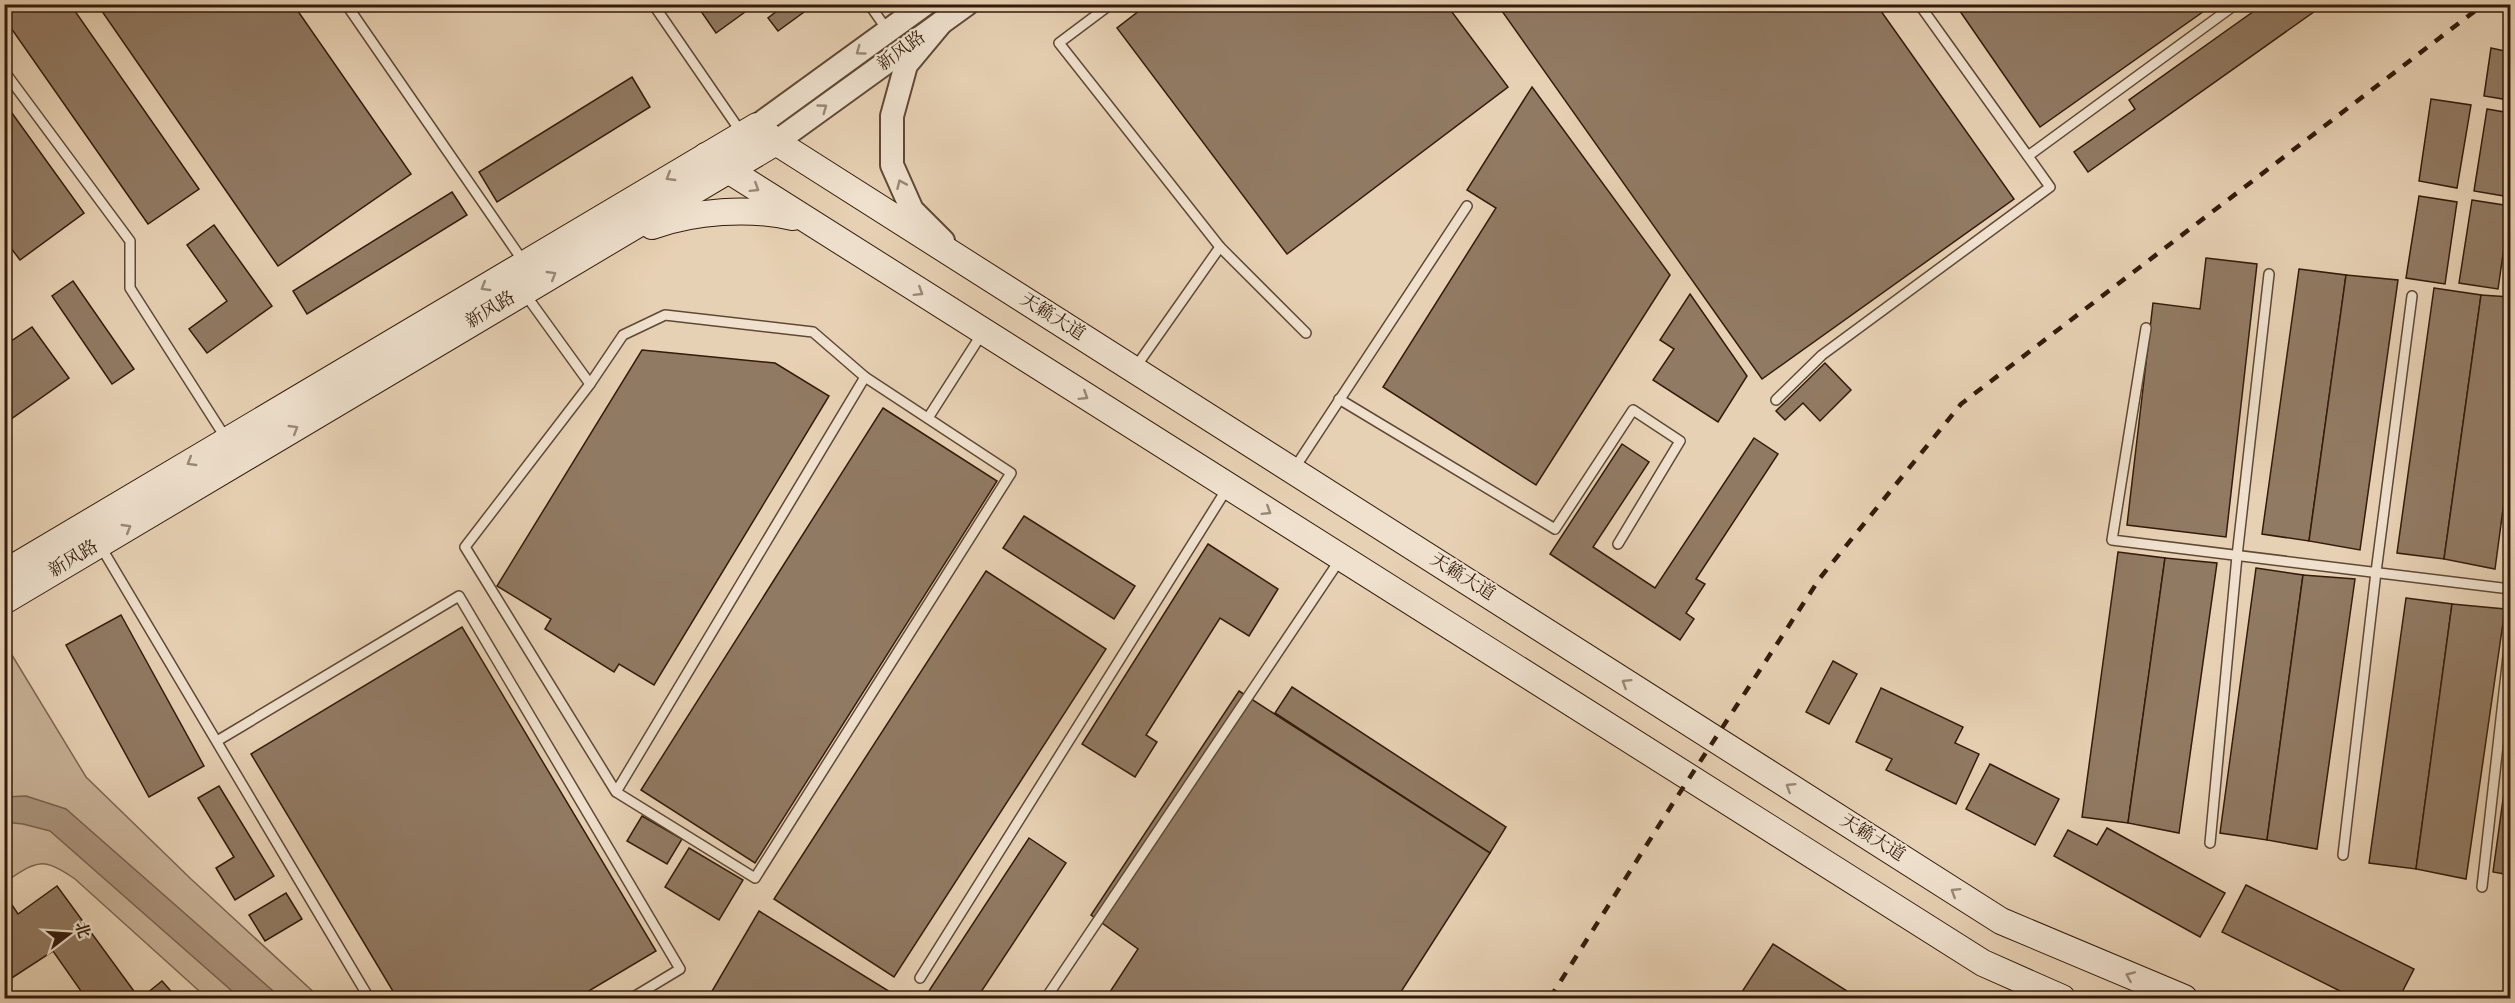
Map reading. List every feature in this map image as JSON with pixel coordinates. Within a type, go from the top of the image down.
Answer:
[{"type":"main road","name":"新风路","points":[[4,573],[750,130]]},
{"type":"main road","name":"天籁大道","points":[[750,130],[776,142],[2001,921],[2184,999]]},
{"type":"main road","name":"新风路","points":[[4,601],[776,142]]},
{"type":"main road","points":[[706,156],[1983,963],[2062,999]]},
{"type":"main road","points":[[604,244],[674,218],[770,212],[807,220]]},
{"type":"street","name":"新风路","points":[[750,130],[925,4]]},
{"type":"street","name":"新风路","points":[[776,142],[967,4]]},
{"type":"street","points":[[941,23],[906,65],[892,116],[892,165],[912,210],[963,262]]},
{"type":"lane","points":[[346,4],[524,263]]},
{"type":"lane","points":[[653,4],[750,130]]},
{"type":"lane","points":[[869,4],[888,31]]},
{"type":"lane","points":[[1111,4],[1059,43],[1220,247],[1306,333]]},
{"type":"lane","points":[[1776,399],[1822,355],[2050,187],[1919,4]]},
{"type":"lane","points":[[2028,156],[2236,4]]},
{"type":"lane","points":[[4,71],[130,241],[130,288],[228,440]]},
{"type":"lane","points":[[1293,471],[1467,206]]},
{"type":"lane","points":[[1133,370],[1220,247]]},
{"type":"lane","points":[[2210,843],[2237,556],[2270,274]]},
{"type":"lane","points":[[524,292],[590,384]]},
{"type":"lane","points":[[2343,855],[2376,572],[2412,296]]},
{"type":"lane","points":[[665,315],[813,332],[865,377],[1011,473],[755,878],[616,792],[465,548],[590,384],[623,335],[665,315]]},
{"type":"lane","points":[[2146,328],[2112,540],[2511,589]]},
{"type":"lane","points":[[928,418],[983,332]]},
{"type":"lane","points":[[616,792],[865,377]]},
{"type":"lane","points":[[1340,399],[1555,529],[1633,410],[1680,441],[1618,544]]},
{"type":"lane","points":[[920,978],[1228,487]]},
{"type":"lane","points":[[100,545],[369,999]]},
{"type":"lane","points":[[1046,999],[1341,558]]},
{"type":"lane","points":[[216,741],[459,596],[680,969],[632,999]]},
{"type":"lane","points":[[2482,887],[2511,639]]},
{"type":"shaded area","points":[[4,642],[86,777],[191,879],[320,998],[207,998],[75,879],[64,872],[46,864],[39,864],[25,869],[5,882]]},
{"type":"shaded area","points":[[26,796],[66,809],[281,998],[240,998],[50,831],[5,822],[5,797]]},
{"type":"building","points":[[4,4],[70,4],[199,189],[148,224],[4,18]]},
{"type":"building","points":[[97,4],[293,4],[411,174],[278,266]]},
{"type":"building","points":[[696,4],[756,4],[716,33]]},
{"type":"building","points":[[786,4],[815,4],[778,31],[768,18]]},
{"type":"building","points":[[1148,4],[1446,4],[1508,87],[1287,254],[1117,28]]},
{"type":"building","points":[[1497,4],[1876,4],[2014,199],[1762,379]]},
{"type":"building","points":[[1955,4],[2214,4],[2040,127]]},
{"type":"building","points":[[2264,4],[2325,4],[2088,172],[2074,152],[2135,109],[2129,100]]},
{"type":"building","points":[[2491,48],[2510,52],[2509,100],[2484,96]]},
{"type":"building","points":[[632,77],[650,107],[497,202],[479,172]]},
{"type":"building","points":[[1532,87],[1670,275],[1536,485],[1383,387],[1496,208],[1467,190]]},
{"type":"building","points":[[2431,99],[2471,105],[2457,188],[2419,181]]},
{"type":"building","points":[[4,102],[84,213],[20,260],[4,239]]},
{"type":"building","points":[[2487,109],[2510,113],[2510,197],[2474,191]]},
{"type":"building","points":[[452,192],[467,215],[307,314],[293,291]]},
{"type":"building","points":[[2419,196],[2457,202],[2445,284],[2406,278]]},
{"type":"building","points":[[2472,200],[2510,206],[2498,289],[2459,283]]},
{"type":"building","points":[[214,225],[272,306],[207,353],[189,329],[227,301],[187,245]]},
{"type":"building","points":[[2206,258],[2257,264],[2226,537],[2127,525],[2153,303],[2200,309]]},
{"type":"building","points":[[2299,269],[2346,275],[2309,541],[2262,534]]},
{"type":"building","points":[[2346,275],[2398,280],[2360,550],[2309,541]]},
{"type":"building","points":[[73,281],[134,369],[112,384],[52,296]]},
{"type":"building","points":[[2434,288],[2481,295],[2444,559],[2397,553]]},
{"type":"building","points":[[1690,294],[1747,376],[1718,422],[1653,380],[1674,349],[1660,340]]},
{"type":"building","points":[[2481,295],[2510,297],[2510,457],[2495,569],[2444,559]]},
{"type":"building","points":[[32,327],[69,378],[4,424],[4,346]]},
{"type":"building","points":[[642,350],[775,363],[829,396],[654,685],[619,664],[614,672],[545,629],[551,619],[497,586]]},
{"type":"building","points":[[1825,363],[1851,390],[1820,421],[1803,403],[1785,420],[1776,411]]},
{"type":"building","points":[[883,408],[997,481],[755,863],[641,790]]},
{"type":"building","points":[[1754,438],[1778,454],[1696,579],[1705,584],[1686,613],[1694,619],[1680,640],[1550,554],[1622,444],[1649,462],[1593,547],[1655,588]]},
{"type":"building","points":[[1024,516],[1135,586],[1114,619],[1003,548]]},
{"type":"building","points":[[1208,544],[1278,589],[1249,636],[1220,618],[1146,735],[1157,742],[1135,777],[1082,744]]},
{"type":"building","points":[[2118,552],[2165,558],[2128,823],[2082,817]]},
{"type":"building","points":[[2165,558],[2217,563],[2179,833],[2128,823]]},
{"type":"building","points":[[2256,568],[2303,575],[2267,840],[2220,833]]},
{"type":"building","points":[[986,571],[1106,649],[894,977],[774,899]]},
{"type":"building","points":[[2303,575],[2355,579],[2317,849],[2267,840]]},
{"type":"building","points":[[2406,598],[2452,604],[2416,869],[2369,863]]},
{"type":"building","points":[[2452,604],[2505,609],[2466,879],[2416,869]]},
{"type":"building","points":[[121,615],[204,766],[149,797],[66,645]]},
{"type":"building","points":[[462,627],[656,951],[577,998],[397,998],[251,754]]},
{"type":"building","points":[[1833,661],[1857,674],[1829,724],[1806,712]]},
{"type":"building","points":[[1292,687],[1506,827],[1490,853],[1275,713]]},
{"type":"building","points":[[1881,688],[1963,727],[1955,743],[1979,754],[1956,804],[1886,770],[1892,759],[1856,742]]},
{"type":"building","points":[[1239,691],[1490,853],[1397,998],[1106,998],[1138,949],[1091,915]]},
{"type":"building","points":[[2510,749],[2510,875],[2493,872]]},
{"type":"building","points":[[1990,764],[2059,799],[2035,845],[1966,809]]},
{"type":"building","points":[[219,786],[274,876],[235,900],[216,868],[234,857],[198,798]]},
{"type":"building","points":[[642,816],[682,839],[667,864],[627,841]]},
{"type":"building","points":[[2107,828],[2225,893],[2200,937],[2054,856],[2068,830],[2097,845]]},
{"type":"building","points":[[1029,838],[1066,863],[977,998],[925,997]]},
{"type":"building","points":[[689,848],[743,880],[719,920],[665,887]]},
{"type":"building","points":[[2246,885],[2414,969],[2399,998],[2354,998],[2222,932]]},
{"type":"building","points":[[57,886],[139,998],[70,998],[81,991],[53,951],[4,983],[4,893],[18,914]]},
{"type":"building","points":[[286,893],[302,919],[265,941],[249,915]]},
{"type":"building","points":[[759,911],[900,998],[708,998]]},
{"type":"building","points":[[1773,944],[1858,998],[1738,998]]},
{"type":"building","points":[[162,981],[177,998],[141,998]]},
{"type":"railway","points":[[1550,998],[1675,800],[1820,578],[1961,404],[2484,4]]}]
